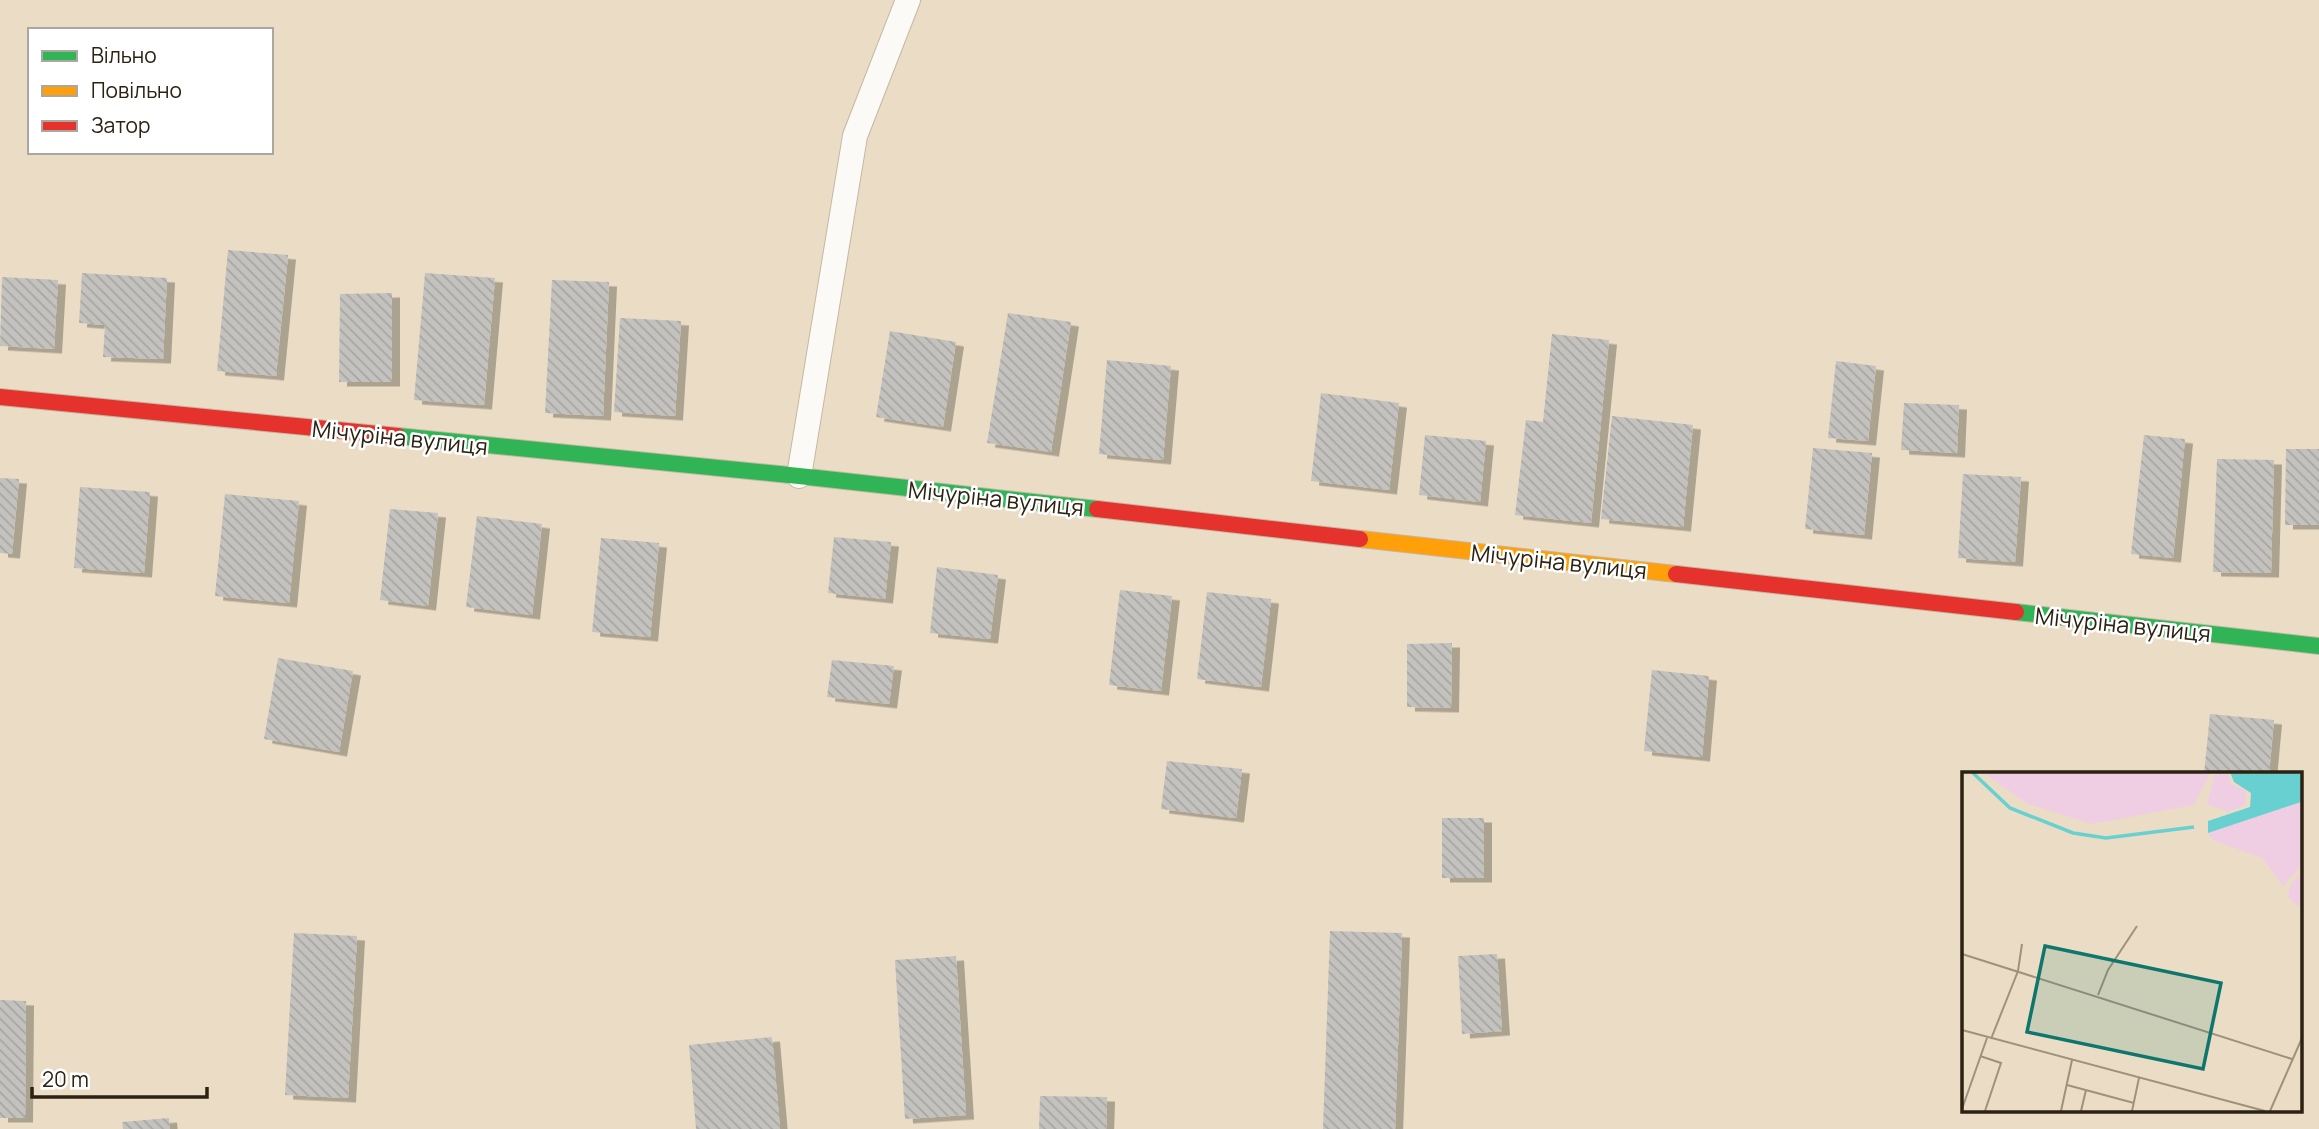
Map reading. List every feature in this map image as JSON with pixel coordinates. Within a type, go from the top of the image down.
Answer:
[{"type":"street","name":"Мічуріна вулиця","points":[[0,397],[799,476],[2319,646]]},
{"type":"lane","points":[[799,476],[855,136],[908,0]]},
{"type":"building","points":[[228,250],[288,255],[276,376],[217,371]]},
{"type":"building","points":[[82,273],[167,278],[163,359],[103,357],[105,325],[79,323]]},
{"type":"building","points":[[425,273],[495,278],[484,405],[414,400]]},
{"type":"building","points":[[2,277],[58,280],[54,349],[0,346]]},
{"type":"building","points":[[552,280],[609,282],[603,416],[545,413]]},
{"type":"building","points":[[392,293],[392,382],[339,382],[340,294]]},
{"type":"building","points":[[1008,313],[1071,322],[1051,452],[987,443]]},
{"type":"building","points":[[620,318],[681,321],[675,416],[614,412]]},
{"type":"building","points":[[890,331],[956,342],[943,427],[876,417]]},
{"type":"building","points":[[1552,334],[1609,340],[1591,523],[1515,515],[1526,420],[1543,422]]},
{"type":"building","points":[[1107,360],[1171,366],[1163,460],[1099,454]]},
{"type":"building","points":[[1836,361],[1876,366],[1868,441],[1828,438]]},
{"type":"building","points":[[1321,393],[1399,403],[1389,490],[1311,481]]},
{"type":"building","points":[[1904,403],[1959,405],[1957,453],[1901,450]]},
{"type":"building","points":[[1612,416],[1693,425],[1683,527],[1601,519]]},
{"type":"building","points":[[1425,435],[1486,441],[1480,502],[1419,495]]},
{"type":"building","points":[[2144,435],[2185,439],[2173,558],[2131,554]]},
{"type":"building","points":[[1813,448],[1872,453],[1864,535],[1805,529]]},
{"type":"building","points":[[2286,449],[2319,449],[2319,525],[2285,525]]},
{"type":"building","points":[[2217,459],[2274,460],[2271,573],[2213,572]]},
{"type":"building","points":[[1963,474],[2021,477],[2015,562],[1958,558]]},
{"type":"building","points":[[0,478],[19,479],[12,554],[0,553]]},
{"type":"building","points":[[80,487],[150,492],[144,573],[74,568]]},
{"type":"building","points":[[225,494],[299,501],[289,603],[215,596]]},
{"type":"building","points":[[390,509],[438,513],[428,606],[380,600]]},
{"type":"building","points":[[477,516],[542,524],[532,615],[466,607]]},
{"type":"building","points":[[834,537],[891,542],[885,599],[828,593]]},
{"type":"building","points":[[601,538],[659,543],[650,637],[592,632]]},
{"type":"building","points":[[937,567],[998,575],[990,639],[930,633]]},
{"type":"building","points":[[1120,590],[1172,596],[1161,691],[1109,685]]},
{"type":"building","points":[[1207,592],[1271,599],[1261,687],[1197,679]]},
{"type":"building","points":[[1452,643],[1451,708],[1407,707],[1407,644]]},
{"type":"building","points":[[278,658],[353,671],[339,752],[264,739]]},
{"type":"building","points":[[832,660],[894,666],[889,704],[827,697]]},
{"type":"building","points":[[1652,670],[1709,676],[1702,757],[1644,751]]},
{"type":"building","points":[[2210,714],[2274,720],[2269,772],[2204,772]]},
{"type":"building","points":[[1167,761],[1242,769],[1236,818],[1161,809]]},
{"type":"building","points":[[1442,818],[1484,818],[1484,878],[1442,878]]},
{"type":"building","points":[[1330,931],[1402,933],[1395,1129],[1323,1129]]},
{"type":"building","points":[[294,933],[357,936],[348,1098],[285,1095]]},
{"type":"building","points":[[1497,954],[1502,1031],[1462,1034],[1458,956]]},
{"type":"building","points":[[956,956],[966,1115],[905,1119],[895,960]]},
{"type":"building","points":[[0,1000],[26,1001],[25,1118],[0,1118]]},
{"type":"building","points":[[772,1037],[780,1129],[696,1129],[689,1045]]},
{"type":"building","points":[[1040,1096],[1107,1097],[1106,1129],[1039,1129]]},
{"type":"building","points":[[169,1118],[170,1129],[123,1129],[122,1122]]},
{"type":"traffic: fast","points":[[398,436],[1097,509]]},
{"type":"traffic: fast","points":[[2016,612],[2319,646]]},
{"type":"traffic: slow","points":[[1360,539],[1676,574]]},
{"type":"traffic: jam","points":[[0,397],[398,436]]},
{"type":"traffic: jam","points":[[1097,509],[1360,539]]},
{"type":"traffic: jam","points":[[1676,574],[2016,612]]}]
